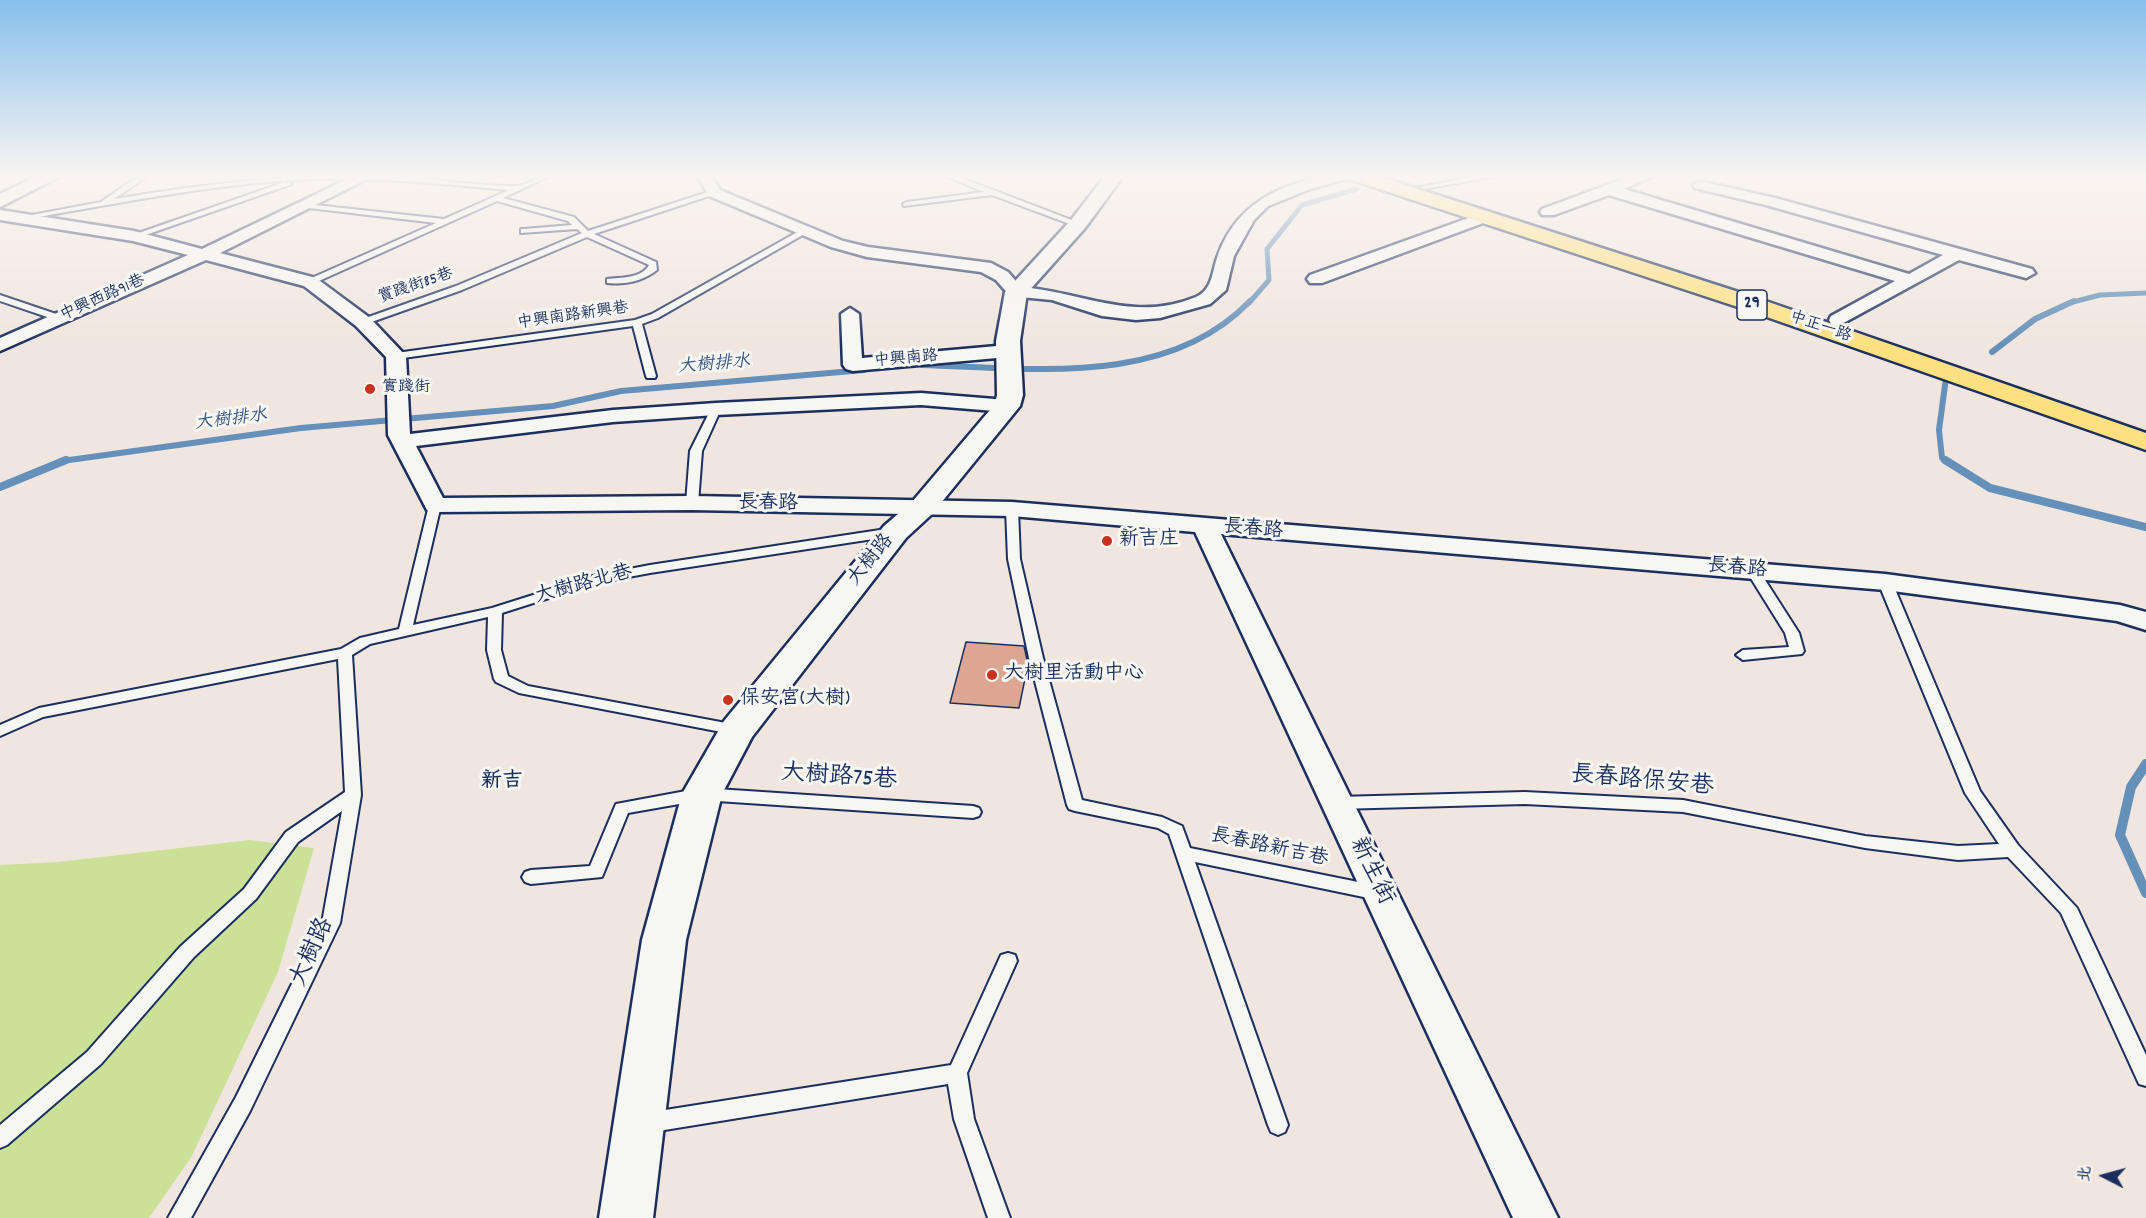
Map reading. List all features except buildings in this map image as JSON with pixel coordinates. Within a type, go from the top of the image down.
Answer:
[{"type":"main road","name":"中正一路","points":[[1535,232],[1966,377],[2146,442]]},
{"type":"main road","name":"中正一路","points":[[1564,232],[1838,320],[2146,426]]},
{"type":"street","points":[[108,232],[207,254],[310,282],[363,322],[396,356],[401,438],[435,505]]},
{"type":"street","name":"中興西路91巷","points":[[0,345],[254,232]]},
{"type":"street","points":[[804,232],[867,252],[985,267],[1002,276],[1016,292],[1054,296],[1102,310],[1137,314],[1160,312],[1203,300],[1217,290],[1226,256],[1239,232]]},
{"type":"street","points":[[401,438],[613,416],[716,409],[921,399],[1009,400],[1010,317],[1016,292],[1071,232]]},
{"type":"street","points":[[1316,279],[1445,232]]},
{"type":"street","points":[[1750,232],[1911,280]]},
{"type":"street","points":[[1879,232],[2026,273]]},
{"type":"street","points":[[1838,320],[1957,254]]},
{"type":"street","name":"中興南路","points":[[850,314],[853,365],[1008,354]]},
{"type":"street","name":"大樹路","points":[[626,1218],[664,940],[702,794],[737,730],[1009,400]]},
{"type":"street","name":"長春路","points":[[435,505],[692,503],[909,520],[1012,509],[1205,527],[1885,582],[2120,613],[2146,621]]},
{"type":"street","name":"新生街","points":[[1205,527],[1536,1218]]},
{"type":"lane","points":[[134,236],[146,232]]},
{"type":"lane","points":[[310,282],[419,232]]},
{"type":"lane","name":"實踐街85巷","points":[[363,322],[459,288],[592,232]]},
{"type":"lane","name":"中興南路新興巷","points":[[396,356],[637,323],[655,316],[804,232]]},
{"type":"lane","points":[[588,233],[618,250],[653,264],[654,268],[647,274],[632,281],[610,281]]},
{"type":"lane","points":[[0,298],[59,318]]},
{"type":"lane","points":[[637,323],[651,376]]},
{"type":"lane","points":[[692,503],[696,451],[716,409]]},
{"type":"lane","points":[[0,731],[39,712],[345,653],[365,641],[405,632],[435,505]]},
{"type":"lane","name":"長春路新吉巷","points":[[1012,509],[1014,560],[1036,658],[1075,805],[1162,823],[1176,831],[1184,853],[1381,893]]},
{"type":"lane","name":"大樹路北巷","points":[[405,632],[495,611],[593,580],[909,520]]},
{"type":"lane","points":[[1743,655],[1797,651],[1792,633],[1753,572]]},
{"type":"lane","points":[[1885,582],[1922,676],[1973,793],[2012,850],[2068,908],[2146,1077]]},
{"type":"lane","points":[[495,611],[494,650],[501,679],[524,690],[737,730]]},
{"type":"lane","name":"大樹路","points":[[178,1218],[243,1104],[331,923],[353,795],[345,653]]},
{"type":"lane","name":"大樹路75巷","points":[[531,877],[596,872],[621,808],[702,794],[973,812]]},
{"type":"lane","points":[[0,1138],[94,1058],[187,952],[250,894],[292,837],[353,795]]},
{"type":"lane","name":"長春路保安巷","points":[[1337,803],[1525,798],[1683,806],[1865,842],[1958,853],[2012,850]]},
{"type":"lane","points":[[1184,853],[1278,1125]]},
{"type":"lane","points":[[999,1218],[963,1119],[957,1073],[1008,961]]},
{"type":"lane","points":[[638,1124],[957,1073]]},
{"type":"green space","points":[[250,840],[314,848],[278,972],[192,1156],[149,1218],[0,1218],[0,865],[58,862]]},
{"type":"waterway","name":"大樹排水","points":[[1249,303],[1269,280],[1267,249],[1281,232]]},
{"type":"waterway","points":[[2071,303],[2100,295],[2146,293]]},
{"type":"waterway","name":"大樹排水","points":[[922,365],[1052,369],[1096,367],[1138,360],[1179,348],[1217,329],[1250,301]]},
{"type":"waterway","points":[[1992,352],[2035,319],[2071,303]]},
{"type":"waterway","name":"大樹排水","points":[[64,461],[301,428],[553,406],[621,391],[864,370]]},
{"type":"waterway","points":[[1946,378],[1939,430],[1942,458],[1947,461]]},
{"type":"waterway","points":[[1945,460],[1990,488],[2146,527]]},
{"type":"waterway","name":"大樹排水","points":[[0,487],[64,461]]},
{"type":"waterway","points":[[2146,764],[2131,787],[2120,835],[2146,893]]},
{"type":"place","name":"實踐街","points":[[370,389]]},
{"type":"place","name":"新吉庄","points":[[1107,541]]},
{"type":"place","name":"大樹里活動中心","points":[[992,675]]},
{"type":"place","name":"保安宮(大樹)","points":[[728,700]]},
{"type":"district","name":"新吉","points":[[502,783]]}]
